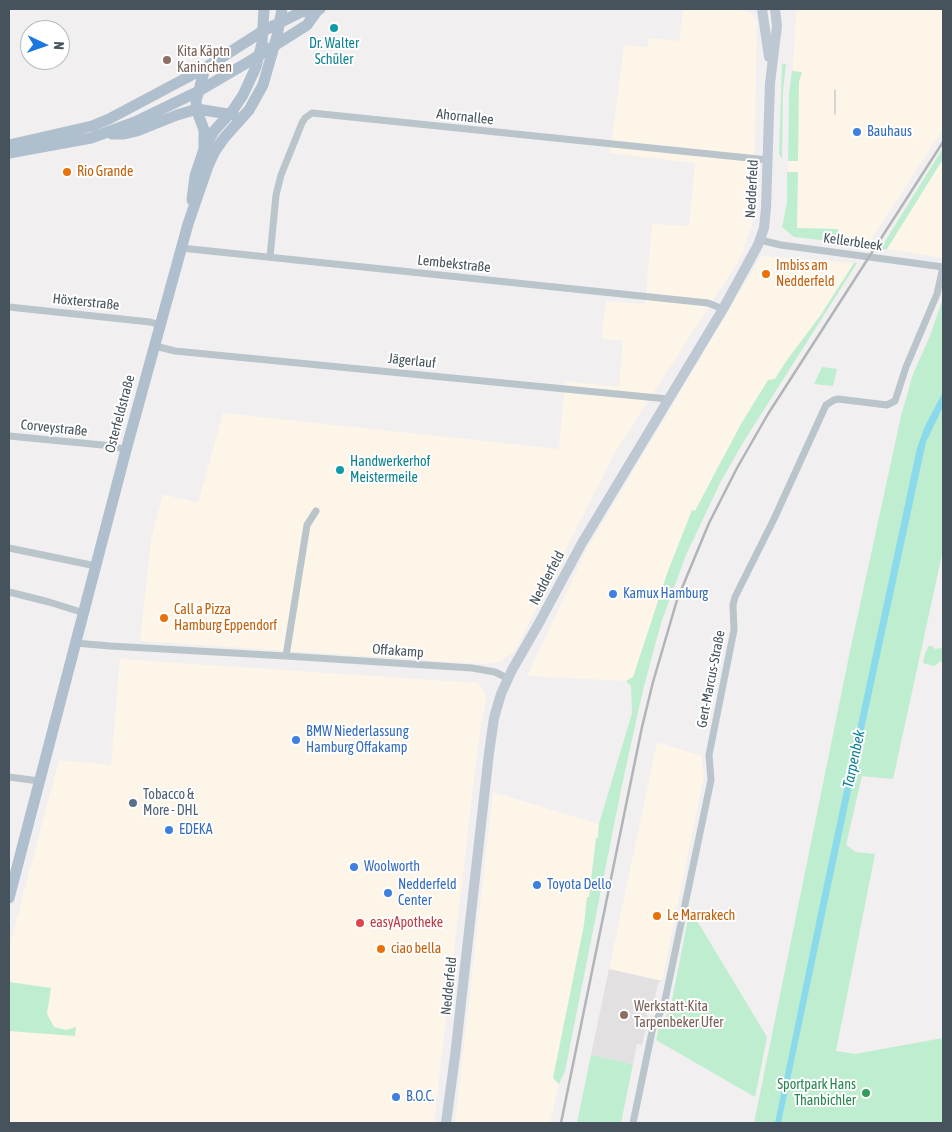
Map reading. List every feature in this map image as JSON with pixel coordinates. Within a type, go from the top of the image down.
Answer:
[{"type":"main road","points":[[280,22],[282,9]]},
{"type":"main road","name":"Nedderfeld","points":[[446,1123],[496,710],[507,678],[539,624],[582,543],[723,309],[760,240],[766,214],[770,83],[768,44],[762,9]]},
{"type":"main road","name":"Nedderfeld","points":[[770,83],[777,26],[775,9]]},
{"type":"main road","points":[[777,26],[779,9]]},
{"type":"main road","points":[[9,144],[92,126],[109,119],[204,68],[280,22],[301,12],[319,10]]},
{"type":"main road","points":[[271,29],[307,25],[319,10]]},
{"type":"main road","points":[[103,135],[197,92],[260,55],[271,29]]},
{"type":"main road","name":"Osterfeldstraße","points":[[188,224],[195,176],[204,149],[214,131],[229,114],[248,85],[271,29]]},
{"type":"main road","name":"Osterfeldstraße","points":[[9,898],[12,876],[188,224],[215,151],[248,110],[263,85],[271,29]]},
{"type":"main road","points":[[204,68],[197,92],[197,109],[204,130],[204,149]]},
{"type":"main road","points":[[9,153],[103,135],[137,131],[176,115],[197,109],[229,114],[239,114],[248,110]]},
{"type":"street","name":"Ahornallee","points":[[270,257],[276,195],[281,175],[302,123],[312,113],[768,160]]},
{"type":"street","name":"Kellerbleek","points":[[760,240],[781,245],[943,267]]},
{"type":"street","name":"Lembekstraße","points":[[181,248],[708,303],[723,309]]},
{"type":"street","name":"Gert-Marcus-Straße","points":[[633,1123],[653,1026],[664,1005],[711,780],[708,755],[734,630],[733,605],[735,597],[826,405],[838,399],[887,405],[895,402],[906,367],[937,294],[943,267]]},
{"type":"street","name":"Höxterstraße","points":[[9,307],[150,322],[160,325]]},
{"type":"street","name":"Jägerlauf","points":[[155,346],[175,351],[668,400]]},
{"type":"street","name":"Corveystraße","points":[[9,436],[112,446],[126,450]]},
{"type":"street","points":[[286,656],[307,525],[316,511]]},
{"type":"street","points":[[9,548],[96,566]]},
{"type":"street","points":[[9,592],[84,614]]},
{"type":"street","name":"Offakamp","points":[[76,643],[472,668],[495,672],[507,678]]},
{"type":"street","points":[[9,777],[39,781]]},
{"type":"shaded area","points":[[683,9],[732,9],[745,11],[752,14],[757,22],[753,222],[741,257],[614,454],[515,651],[499,662],[483,664],[140,641],[151,540],[163,494],[198,503],[223,413],[559,449],[565,381],[619,387],[623,341],[601,339],[606,301],[645,304],[652,224],[689,226],[695,163],[610,153],[624,45],[648,47],[649,38],[679,41]]},
{"type":"shaded area","name":"Bauhaus","points":[[800,9],[943,9],[943,129],[865,249],[850,247],[838,242],[794,237],[782,227],[787,202],[789,93],[792,80],[796,13]]},
{"type":"shaded area","points":[[943,159],[943,258],[887,249]]},
{"type":"shaded area","points":[[761,256],[854,263],[720,462],[695,511],[693,510],[668,571],[633,677],[626,681],[527,676],[588,547]]},
{"type":"shaded area","points":[[120,659],[478,683],[487,696],[477,754],[434,1123],[9,1123],[9,948],[59,760],[111,765]]},
{"type":"shaded area","points":[[657,742],[701,756],[704,776],[662,981],[609,969]]},
{"type":"shaded area","points":[[493,792],[599,824],[584,925],[553,1078],[559,1084],[550,1123],[455,1123]]},
{"type":"shaded area","name":"Werkstatt-Kita Tarpenbeker Ufer","points":[[609,969],[662,981],[658,983],[654,1003],[651,1003],[646,1012],[649,1018],[642,1045],[637,1044],[633,1064],[591,1055]]},
{"type":"green space","points":[[782,64],[786,64],[783,92],[782,159],[779,154]]},
{"type":"green space","points":[[792,71],[802,72],[799,82],[798,161],[788,161],[789,93]]},
{"type":"green space","points":[[943,148],[943,159],[887,249],[879,251]]},
{"type":"green space","points":[[787,172],[798,172],[797,228],[838,229],[838,242],[794,237],[782,227],[787,202]]},
{"type":"green space","points":[[854,263],[857,263],[744,441],[720,483],[686,555],[661,623],[643,690],[622,785],[565,1071],[559,1084],[553,1078],[584,925],[596,838],[598,838],[599,824],[632,713],[631,686],[626,681],[633,677],[668,571],[692,510],[695,511],[741,424],[768,380],[775,379],[820,316]]},
{"type":"green space","points":[[943,298],[943,550],[893,779],[862,776],[846,845],[856,852],[875,854],[836,1051],[855,1054],[943,1038],[943,1123],[754,1123],[850,651],[901,416],[913,374],[930,336]]},
{"type":"green space","points":[[822,367],[837,369],[833,386],[814,384]]},
{"type":"green space","points":[[943,645],[943,664],[941,661],[934,666],[923,663],[929,646],[935,649],[941,648]]},
{"type":"green space","points":[[690,909],[767,1037],[755,1097],[656,1040],[659,1027],[670,1010]]},
{"type":"green space","points":[[9,982],[51,988],[47,1014],[54,1027],[66,1030],[76,1027],[75,1036],[9,1031]]},
{"type":"green space","points":[[591,1055],[633,1064],[621,1123],[577,1123]]},
{"type":"water","name":"Tarpenbek","points":[[943,392],[943,407],[926,442],[781,1123],[775,1123],[917,448],[925,426]]},
{"type":"tram line","points":[[835,90],[835,114]]},
{"type":"railway","points":[[561,1123],[642,727],[677,600],[709,523],[737,468],[768,414],[943,142]]},
{"type":"place","name":"Dr. Walter Schüler","points":[[334,28]]},
{"type":"place","name":"Kita Käptn Kaninchen","points":[[167,60]]},
{"type":"place","name":"Bauhaus","points":[[857,132]]},
{"type":"place","name":"Rio Grande","points":[[67,172]]},
{"type":"place","name":"Imbiss am Nedderfeld","points":[[766,274]]},
{"type":"place","name":"Handwerkerhof Meistermeile","points":[[340,470]]},
{"type":"place","name":"Kamux Hamburg","points":[[613,594]]},
{"type":"place","name":"Call a Pizza Hamburg Eppendorf","points":[[164,618]]},
{"type":"place","name":"BMW Niederlassung Hamburg Offakamp","points":[[296,740]]},
{"type":"place","name":"Tobacco & More - DHL","points":[[133,803]]},
{"type":"place","name":"EDEKA","points":[[169,830]]},
{"type":"place","name":"Woolworth","points":[[354,867]]},
{"type":"place","name":"Toyota Dello","points":[[537,885]]},
{"type":"place","name":"Nedderfeld Center","points":[[388,893]]},
{"type":"place","name":"Le Marrakech","points":[[657,916]]},
{"type":"place","name":"easyApotheke","points":[[360,923]]},
{"type":"place","name":"ciao bella","points":[[381,949]]},
{"type":"place","name":"Werkstatt-Kita Tarpenbeker Ufer","points":[[624,1015]]},
{"type":"place","name":"Sportpark Hans Thanbichler","points":[[866,1093]]},
{"type":"place","name":"B.O.C.","points":[[396,1097]]}]
